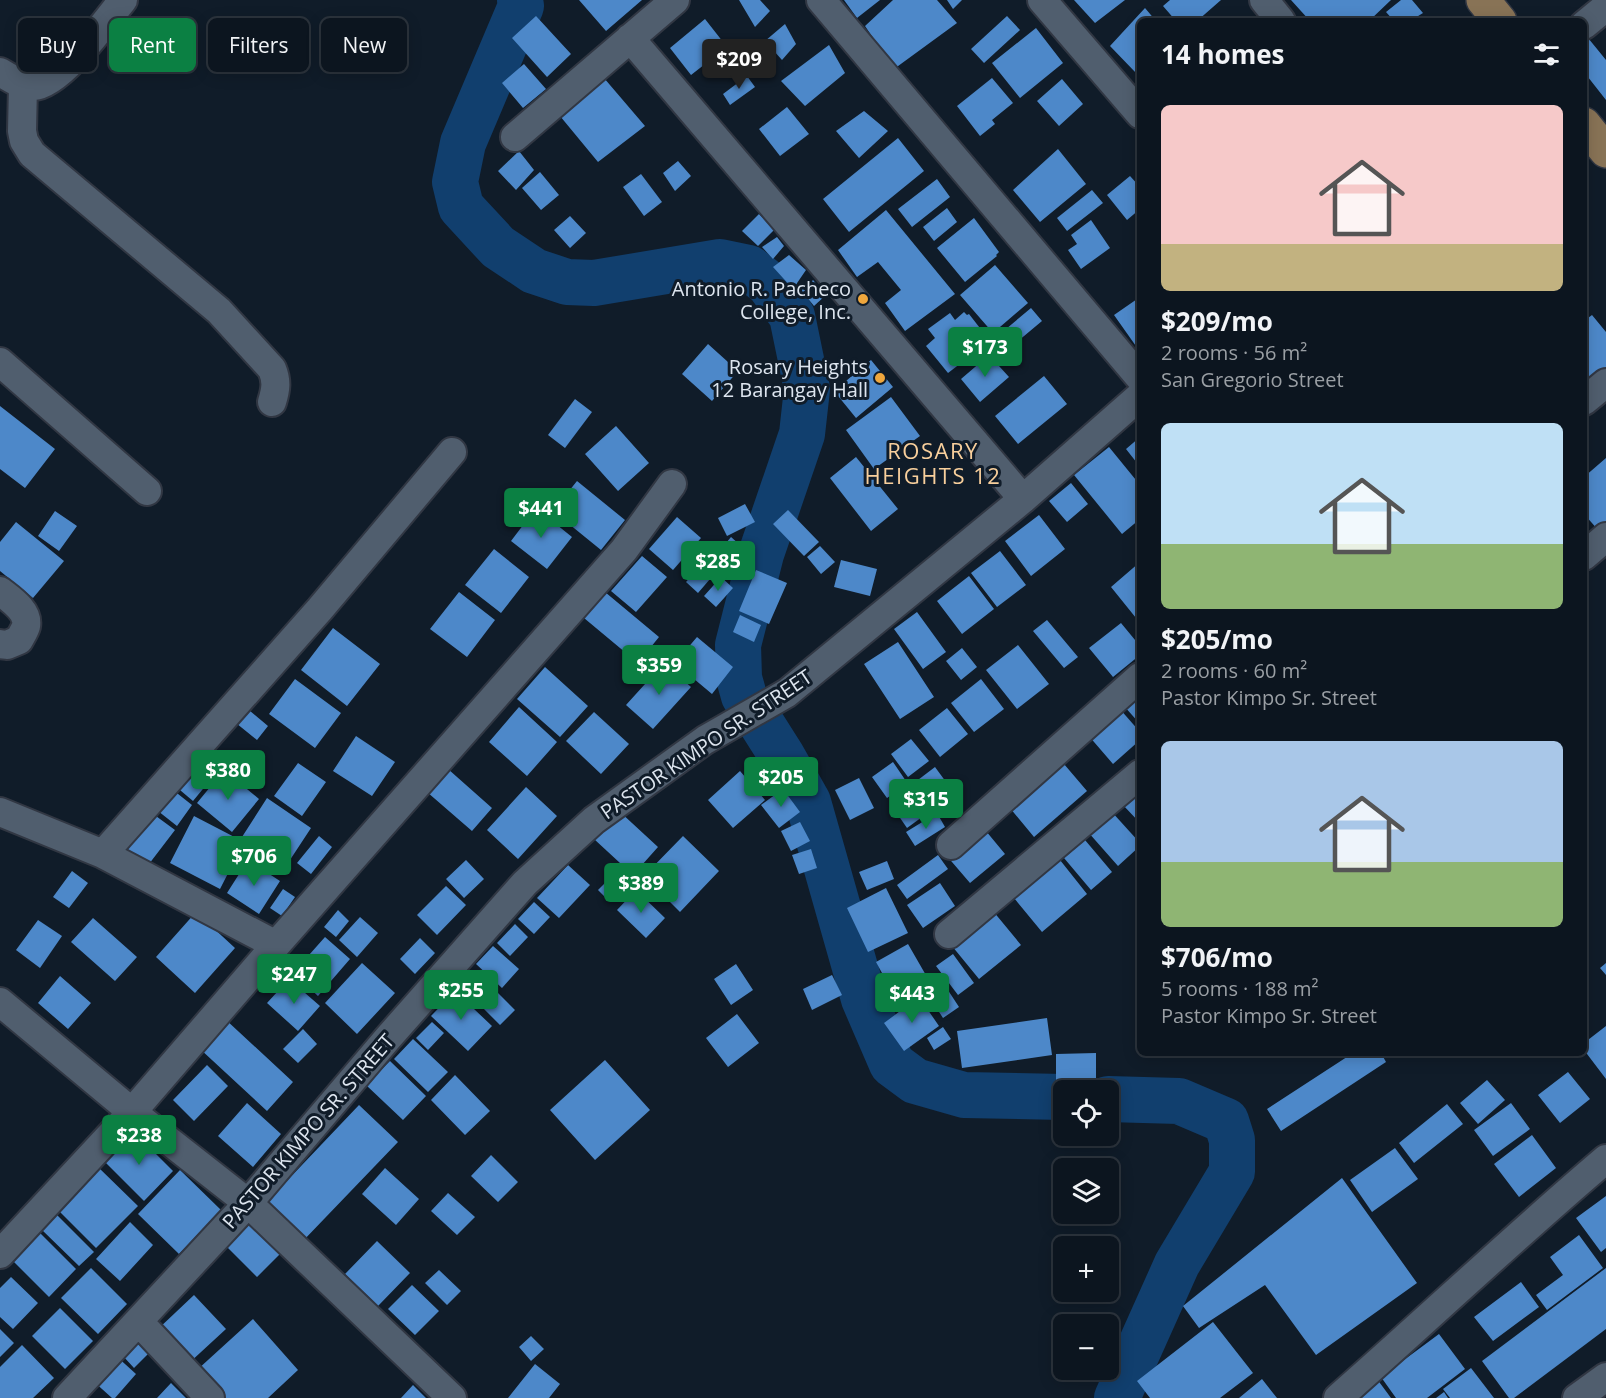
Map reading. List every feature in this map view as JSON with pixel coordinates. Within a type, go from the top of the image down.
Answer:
[{"type":"main road","points":[[1483,0],[1498,18]]},
{"type":"main road","points":[[1587,128],[1606,151]]},
{"type":"street","points":[[123,0],[64,69],[49,82],[36,86],[12,78],[24,141],[32,154],[219,311],[272,369],[276,379],[272,402]]},
{"type":"street","points":[[515,137],[675,0]]},
{"type":"street","points":[[821,0],[1137,374]]},
{"type":"street","points":[[1042,0],[1137,111]]},
{"type":"street","points":[[1264,0],[1279,18]]},
{"type":"street","points":[[1587,23],[1606,7]]},
{"type":"street","points":[[630,38],[1023,499]]},
{"type":"street","points":[[0,362],[147,491]]},
{"type":"street","points":[[1587,399],[1606,383]]},
{"type":"street","name":"PASTOR KIMPO SR. STREET","points":[[67,1398],[248,1203],[388,1038],[525,883],[594,820],[705,740],[787,693],[1023,499],[1137,399]]},
{"type":"street","points":[[103,854],[320,609],[452,452]]},
{"type":"street","points":[[3,1245],[132,1112],[624,550],[672,484]]},
{"type":"street","points":[[1587,553],[1606,537]]},
{"type":"street","points":[[0,591],[20,608],[27,625],[20,640],[7,645],[0,644]]},
{"type":"street","points":[[951,845],[1137,680]]},
{"type":"street","points":[[949,934],[1137,777]]},
{"type":"street","points":[[0,812],[103,854],[276,945]]},
{"type":"street","points":[[0,1002],[132,1112],[248,1203],[452,1398]]},
{"type":"street","points":[[1338,1398],[1606,1159]]},
{"type":"street","points":[[139,1322],[210,1398]]},
{"type":"street","points":[[1577,1398],[1606,1377]]},
{"type":"building","points":[[579,0],[642,0],[606,31]]},
{"type":"building","points":[[739,0],[760,0],[770,11],[755,27]]},
{"type":"building","points":[[844,0],[880,0],[857,18]]},
{"type":"building","points":[[893,0],[937,0],[957,23],[894,69],[865,26]]},
{"type":"building","points":[[947,0],[962,0],[953,9]]},
{"type":"building","points":[[1074,0],[1125,0],[1095,23]]},
{"type":"building","points":[[1170,0],[1221,0],[1200,18],[1173,18],[1163,6]]},
{"type":"building","points":[[1291,0],[1391,0],[1372,18],[1307,18]]},
{"type":"building","points":[[1401,0],[1412,0],[1423,13],[1415,18],[1391,18],[1386,12]]},
{"type":"building","points":[[1145,8],[1153,18],[1137,18],[1136,73],[1110,46]]},
{"type":"building","points":[[536,16],[571,54],[547,77],[512,38]]},
{"type":"building","points":[[1007,16],[1020,30],[984,63],[971,49]]},
{"type":"building","points":[[705,19],[727,47],[691,75],[670,48]]},
{"type":"building","points":[[785,24],[796,44],[782,60],[765,41]]},
{"type":"building","points":[[1036,28],[1063,63],[1020,98],[992,63]]},
{"type":"building","points":[[1587,37],[1606,60],[1606,100],[1587,76]]},
{"type":"building","points":[[829,45],[845,73],[805,106],[781,81]]},
{"type":"building","points":[[524,64],[546,89],[523,108],[502,83]]},
{"type":"building","points":[[747,76],[755,87],[730,105],[723,94]]},
{"type":"building","points":[[604,78],[645,126],[598,162],[560,116]]},
{"type":"building","points":[[992,78],[1013,103],[992,120],[995,124],[980,136],[957,106]]},
{"type":"building","points":[[1062,79],[1083,104],[1059,126],[1037,101]]},
{"type":"building","points":[[787,107],[809,134],[780,156],[759,129]]},
{"type":"building","points":[[864,111],[888,131],[859,158],[836,131]]},
{"type":"building","points":[[898,138],[924,171],[849,232],[823,199]]},
{"type":"building","points":[[1058,149],[1086,184],[1040,222],[1013,190]]},
{"type":"building","points":[[519,151],[534,170],[516,190],[498,171]]},
{"type":"building","points":[[678,161],[691,176],[675,191],[663,173]]},
{"type":"building","points":[[540,172],[559,195],[541,210],[522,188]]},
{"type":"building","points":[[641,174],[662,202],[644,216],[623,187]]},
{"type":"building","points":[[1130,176],[1137,184],[1137,212],[1127,220],[1107,195]]},
{"type":"building","points":[[937,179],[950,197],[912,227],[898,209]]},
{"type":"building","points":[[1092,190],[1103,203],[1067,231],[1057,218]]},
{"type":"building","points":[[947,208],[957,222],[934,241],[923,227]]},
{"type":"building","points":[[886,210],[955,294],[905,331],[885,303],[901,290],[878,262],[857,277],[838,250]]},
{"type":"building","points":[[759,214],[774,230],[758,246],[742,231]]},
{"type":"building","points":[[570,216],[586,233],[570,248],[554,230]]},
{"type":"building","points":[[974,218],[999,252],[965,282],[937,248]]},
{"type":"building","points":[[1091,220],[1110,248],[1081,269],[1068,250],[1077,244],[1071,235]]},
{"type":"building","points":[[777,237],[784,246],[773,259],[762,247]]},
{"type":"building","points":[[789,255],[806,270],[793,289],[773,267]]},
{"type":"building","points":[[995,265],[1028,303],[993,333],[960,295]]},
{"type":"building","points":[[813,280],[826,295],[814,306],[801,290]]},
{"type":"building","points":[[1137,299],[1137,348],[1114,315]]},
{"type":"building","points":[[1031,308],[1042,321],[1011,347],[1000,334]]},
{"type":"building","points":[[964,312],[969,314],[990,341],[948,373],[926,346],[935,338],[928,329],[950,313],[955,320]]},
{"type":"building","points":[[1592,315],[1606,332],[1606,368],[1587,384],[1587,319]]},
{"type":"building","points":[[708,344],[738,371],[712,401],[682,374]]},
{"type":"building","points":[[989,355],[1009,377],[980,402],[961,379]]},
{"type":"building","points":[[871,360],[893,387],[856,418],[834,391]]},
{"type":"building","points":[[1044,376],[1067,404],[1018,444],[995,416]]},
{"type":"building","points":[[891,397],[920,436],[874,469],[846,430]]},
{"type":"building","points":[[575,399],[592,412],[565,448],[548,435]]},
{"type":"building","points":[[0,406],[55,449],[25,488],[0,469]]},
{"type":"building","points":[[616,426],[649,463],[618,491],[585,454]]},
{"type":"building","points":[[1137,440],[1137,463],[1126,449]]},
{"type":"building","points":[[1109,447],[1137,481],[1137,522],[1122,534],[1074,475]]},
{"type":"building","points":[[856,457],[898,509],[871,531],[830,478]]},
{"type":"building","points":[[1606,458],[1606,525],[1599,531],[1587,517],[1587,474]]},
{"type":"building","points":[[577,481],[625,520],[601,550],[553,511]]},
{"type":"building","points":[[1071,483],[1088,504],[1067,522],[1049,501]]},
{"type":"building","points":[[745,504],[755,522],[727,536],[718,518]]},
{"type":"building","points":[[536,508],[572,537],[547,569],[511,541]]},
{"type":"building","points":[[788,510],[819,542],[804,556],[773,524]]},
{"type":"building","points":[[55,511],[77,526],[59,551],[38,536]]},
{"type":"building","points":[[1039,515],[1065,549],[1031,576],[1005,541]]},
{"type":"building","points":[[677,517],[701,538],[673,570],[649,549]]},
{"type":"building","points":[[16,522],[64,561],[33,598],[0,571],[0,542]]},
{"type":"building","points":[[731,537],[748,552],[729,575],[712,560]]},
{"type":"building","points":[[820,546],[835,562],[821,574],[807,557]]},
{"type":"building","points":[[494,549],[529,577],[501,613],[465,585]]},
{"type":"building","points":[[1000,551],[1026,585],[997,607],[971,573]]},
{"type":"building","points":[[642,556],[667,577],[636,612],[611,591]]},
{"type":"building","points":[[841,560],[877,569],[870,596],[834,587]]},
{"type":"building","points":[[704,562],[716,572],[698,593],[686,582]]},
{"type":"building","points":[[1137,565],[1137,617],[1136,618],[1111,587]]},
{"type":"building","points":[[756,570],[787,583],[769,624],[739,611]]},
{"type":"building","points":[[969,576],[994,609],[962,634],[937,601]]},
{"type":"building","points":[[721,577],[733,588],[716,607],[704,596]]},
{"type":"building","points":[[459,592],[495,620],[467,657],[430,629]]},
{"type":"building","points":[[605,592],[659,637],[638,663],[584,618]]},
{"type":"building","points":[[917,612],[946,652],[923,669],[894,629]]},
{"type":"building","points":[[740,615],[761,625],[754,642],[733,632]]},
{"type":"building","points":[[1047,620],[1078,657],[1064,668],[1033,631]]},
{"type":"building","points":[[1121,623],[1137,642],[1137,657],[1113,677],[1089,648]]},
{"type":"building","points":[[333,628],[380,664],[347,706],[301,670]]},
{"type":"building","points":[[697,637],[733,667],[712,694],[675,663]]},
{"type":"building","points":[[898,642],[934,697],[900,719],[864,664]]},
{"type":"building","points":[[1018,645],[1049,684],[1017,709],[986,670]]},
{"type":"building","points":[[962,648],[977,667],[961,680],[946,661]]},
{"type":"building","points":[[664,663],[691,687],[653,729],[626,705]]},
{"type":"building","points":[[545,667],[588,706],[560,737],[517,699]]},
{"type":"building","points":[[295,679],[341,713],[315,748],[269,714]]},
{"type":"building","points":[[981,679],[1004,709],[974,732],[951,703]]},
{"type":"building","points":[[1137,694],[1137,721],[1124,706]]},
{"type":"building","points":[[243,705],[268,726],[257,740],[231,719]]},
{"type":"building","points":[[519,707],[557,742],[527,776],[489,742]]},
{"type":"building","points":[[947,708],[968,734],[940,757],[919,730]]},
{"type":"building","points":[[1119,708],[1137,729],[1137,743],[1113,764],[1088,735]]},
{"type":"building","points":[[594,712],[629,744],[601,774],[566,741]]},
{"type":"building","points":[[356,736],[395,762],[372,796],[333,771]]},
{"type":"building","points":[[911,739],[929,761],[908,777],[891,754]]},
{"type":"building","points":[[202,752],[221,767],[193,801],[174,785]]},
{"type":"building","points":[[1058,757],[1087,791],[1034,837],[1005,802]]},
{"type":"building","points":[[893,762],[908,784],[887,798],[872,777]]},
{"type":"building","points":[[298,763],[326,782],[302,816],[274,796]]},
{"type":"building","points":[[935,767],[957,797],[937,812],[914,783]]},
{"type":"building","points":[[448,769],[492,808],[472,831],[427,792]]},
{"type":"building","points":[[224,770],[259,799],[232,832],[197,803]]},
{"type":"building","points":[[740,771],[765,800],[733,828],[708,800]]},
{"type":"building","points":[[859,778],[874,808],[850,820],[835,790]]},
{"type":"building","points":[[526,787],[557,816],[518,859],[487,830]]},
{"type":"building","points":[[783,789],[800,812],[779,828],[761,805]]},
{"type":"building","points":[[173,790],[192,805],[177,826],[158,811]]},
{"type":"building","points":[[1137,791],[1137,820],[1123,805]]},
{"type":"building","points":[[917,797],[929,812],[907,828],[896,812]]},
{"type":"building","points":[[267,798],[311,828],[286,866],[242,837]]},
{"type":"building","points":[[145,808],[175,830],[149,864],[119,843]]},
{"type":"building","points":[[619,811],[658,847],[633,875],[594,839]]},
{"type":"building","points":[[1111,811],[1137,840],[1137,849],[1118,866],[1088,832]]},
{"type":"building","points":[[937,813],[945,827],[915,846],[906,832]]},
{"type":"building","points":[[194,816],[244,842],[220,889],[170,863]]},
{"type":"building","points":[[800,822],[810,841],[791,851],[781,831]]},
{"type":"building","points":[[981,825],[1005,854],[970,883],[946,855]]},
{"type":"building","points":[[319,836],[332,847],[311,874],[297,863]]},
{"type":"building","points":[[683,836],[719,871],[680,912],[644,876]]},
{"type":"building","points":[[1085,840],[1112,872],[1091,890],[1064,858]]},
{"type":"building","points":[[811,849],[817,868],[799,874],[792,855]]},
{"type":"building","points":[[938,855],[948,869],[907,899],[897,885]]},
{"type":"building","points":[[248,860],[280,881],[259,914],[227,893]]},
{"type":"building","points":[[466,860],[484,879],[464,898],[446,879]]},
{"type":"building","points":[[1060,860],[1087,894],[1042,932],[1014,898]]},
{"type":"building","points":[[887,861],[894,879],[867,890],[859,872]]},
{"type":"building","points":[[568,865],[590,885],[559,918],[537,898]]},
{"type":"building","points":[[72,871],[88,883],[69,908],[53,897]]},
{"type":"building","points":[[617,871],[628,883],[609,901],[598,890]]},
{"type":"building","points":[[940,883],[955,906],[923,928],[907,905]]},
{"type":"building","points":[[446,886],[466,905],[437,935],[417,915]]},
{"type":"building","points":[[886,888],[908,933],[868,952],[847,908]]},
{"type":"building","points":[[283,889],[295,897],[282,916],[270,908]]},
{"type":"building","points":[[636,890],[665,918],[646,938],[617,910]]},
{"type":"building","points":[[534,902],[550,917],[534,934],[518,919]]},
{"type":"building","points":[[338,910],[349,921],[336,937],[324,927]]},
{"type":"building","points":[[993,911],[1021,945],[979,979],[952,946]]},
{"type":"building","points":[[196,912],[235,948],[195,993],[156,957]]},
{"type":"building","points":[[360,917],[378,933],[357,957],[339,940]]},
{"type":"building","points":[[93,918],[137,957],[115,981],[71,942]]},
{"type":"building","points":[[38,920],[62,936],[40,968],[16,950]]},
{"type":"building","points":[[515,924],[528,937],[510,956],[497,943]]},
{"type":"building","points":[[325,937],[350,959],[318,996],[293,973]]},
{"type":"building","points":[[420,938],[435,953],[415,974],[400,959]]},
{"type":"building","points":[[908,944],[927,977],[894,995],[876,962]]},
{"type":"building","points":[[493,946],[519,969],[502,988],[476,964]]},
{"type":"building","points":[[953,954],[974,983],[958,995],[936,966]]},
{"type":"building","points":[[274,963],[288,976],[275,990],[261,977]]},
{"type":"building","points":[[362,963],[395,993],[357,1034],[325,1003]]},
{"type":"building","points":[[1606,963],[1606,975],[1600,968]]},
{"type":"building","points":[[736,964],[753,990],[731,1005],[714,979]]},
{"type":"building","points":[[475,970],[489,984],[473,1001],[459,987]]},
{"type":"building","points":[[832,975],[842,995],[812,1010],[803,989]]},
{"type":"building","points":[[60,976],[91,1003],[68,1029],[38,1003]]},
{"type":"building","points":[[940,978],[959,1007],[943,1018],[924,989]]},
{"type":"building","points":[[289,979],[320,1006],[298,1031],[267,1003]]},
{"type":"building","points":[[494,989],[515,1010],[500,1025],[479,1004]]},
{"type":"building","points":[[455,991],[492,1026],[468,1051],[431,1016]]},
{"type":"building","points":[[919,997],[939,1026],[904,1051],[884,1023]]},
{"type":"building","points":[[737,1014],[759,1043],[728,1067],[706,1038]]},
{"type":"building","points":[[1047,1018],[1052,1055],[962,1068],[957,1031]]},
{"type":"building","points":[[225,1019],[293,1082],[267,1111],[199,1048]]},
{"type":"building","points":[[432,1022],[444,1033],[428,1050],[416,1038]]},
{"type":"building","points":[[1606,1026],[1606,1079],[1587,1054],[1587,1041]]},
{"type":"building","points":[[943,1027],[951,1039],[934,1050],[927,1038]]},
{"type":"building","points":[[303,1029],[317,1044],[298,1063],[283,1049]]},
{"type":"building","points":[[413,1039],[448,1072],[428,1092],[394,1059]]},
{"type":"building","points":[[1096,1053],[1096,1080],[1056,1080],[1056,1054]]},
{"type":"building","points":[[1348,1056],[1383,1056],[1386,1062],[1281,1131],[1267,1109]]},
{"type":"building","points":[[605,1060],[650,1110],[595,1160],[550,1110]]},
{"type":"building","points":[[390,1061],[426,1096],[403,1120],[366,1085]]},
{"type":"building","points":[[207,1065],[228,1086],[194,1121],[173,1100]]},
{"type":"building","points":[[1568,1072],[1590,1099],[1560,1123],[1538,1095]]},
{"type":"building","points":[[455,1075],[490,1111],[465,1135],[431,1100]]},
{"type":"building","points":[[1487,1080],[1505,1100],[1478,1124],[1460,1103]]},
{"type":"building","points":[[247,1103],[281,1134],[253,1167],[218,1136]]},
{"type":"building","points":[[1511,1103],[1530,1129],[1493,1156],[1474,1130]]},
{"type":"building","points":[[1447,1104],[1463,1124],[1414,1163],[1399,1143]]},
{"type":"building","points":[[359,1105],[398,1142],[301,1243],[263,1206]]},
{"type":"building","points":[[134,1132],[173,1171],[144,1201],[104,1161]]},
{"type":"building","points":[[1532,1135],[1556,1168],[1519,1197],[1494,1164]]},
{"type":"building","points":[[1395,1148],[1418,1179],[1372,1212],[1350,1180]]},
{"type":"building","points":[[491,1155],[518,1182],[498,1202],[471,1176]]},
{"type":"building","points":[[98,1167],[138,1206],[96,1248],[57,1209]]},
{"type":"building","points":[[385,1168],[419,1199],[396,1225],[362,1194]]},
{"type":"building","points":[[180,1170],[221,1210],[179,1254],[138,1214]]},
{"type":"building","points":[[1342,1178],[1417,1283],[1316,1355],[1265,1285],[1199,1328],[1183,1306]]},
{"type":"building","points":[[448,1193],[475,1217],[457,1235],[431,1211]]},
{"type":"building","points":[[1606,1196],[1606,1248],[1601,1252],[1576,1218]]},
{"type":"building","points":[[56,1214],[94,1252],[79,1266],[41,1229]]},
{"type":"building","points":[[257,1217],[287,1247],[257,1277],[227,1247]]},
{"type":"building","points":[[130,1222],[153,1245],[120,1281],[96,1259]]},
{"type":"building","points":[[34,1227],[76,1269],[49,1297],[7,1255]]},
{"type":"building","points":[[1579,1235],[1603,1268],[1547,1310],[1536,1295],[1563,1275],[1550,1257]]},
{"type":"building","points":[[377,1241],[410,1273],[378,1306],[345,1274]]},
{"type":"building","points":[[91,1268],[127,1304],[98,1334],[61,1298]]},
{"type":"building","points":[[1606,1268],[1606,1329],[1514,1398],[1509,1398],[1482,1361]]},
{"type":"building","points":[[439,1270],[461,1291],[447,1305],[425,1283]]},
{"type":"building","points":[[11,1277],[38,1303],[13,1329],[0,1317],[0,1288]]},
{"type":"building","points":[[1521,1282],[1539,1307],[1493,1341],[1474,1317]]},
{"type":"building","points":[[412,1285],[439,1311],[415,1335],[388,1309]]},
{"type":"building","points":[[194,1295],[226,1329],[188,1364],[157,1330]]},
{"type":"building","points":[[60,1308],[93,1341],[65,1369],[32,1336]]},
{"type":"building","points":[[253,1319],[298,1370],[268,1398],[223,1398],[197,1370]]},
{"type":"building","points":[[1213,1322],[1253,1373],[1220,1398],[1150,1398],[1137,1381]]},
{"type":"building","points":[[0,1329],[14,1343],[0,1357]]},
{"type":"building","points":[[1439,1334],[1465,1369],[1427,1398],[1396,1398],[1381,1377]]},
{"type":"building","points":[[144,1335],[155,1347],[134,1368],[123,1356]]},
{"type":"building","points":[[531,1336],[544,1349],[531,1361],[519,1347]]},
{"type":"building","points":[[22,1345],[54,1378],[33,1398],[0,1398],[0,1367]]},
{"type":"building","points":[[114,1354],[136,1374],[115,1398],[112,1398],[92,1380]]},
{"type":"building","points":[[535,1364],[560,1384],[549,1398],[508,1398]]},
{"type":"building","points":[[1471,1368],[1494,1398],[1450,1398],[1443,1389]]},
{"type":"building","points":[[1262,1379],[1277,1398],[1239,1398]]},
{"type":"building","points":[[1377,1379],[1391,1398],[1352,1398]]},
{"type":"building","points":[[171,1383],[186,1398],[157,1398]]},
{"type":"building","points":[[413,1385],[426,1398],[401,1398]]},
{"type":"building","points":[[1444,1392],[1448,1398],[1436,1398]]},
{"type":"waterway","points":[[520,0],[521,6],[463,143],[455,182],[461,207],[498,247],[534,271],[567,282],[594,283],[720,262],[749,268],[769,284],[792,316],[807,389],[802,434],[761,554],[738,645],[739,678],[744,696],[808,802],[864,999],[892,1064],[915,1081],[964,1095],[1053,1097]]},
{"type":"waterway","points":[[1117,1398],[1177,1264],[1232,1172],[1232,1140],[1226,1121],[1179,1101],[1119,1099]]},
{"type":"place","name":"Antonio R. Pacheco College, Inc.","points":[[863,299]]},
{"type":"place","name":"Rosary Heights 12 Barangay Hall","points":[[880,378]]},
{"type":"district","name":"ROSARY HEIGHTS 12","points":[[933,462]]}]
